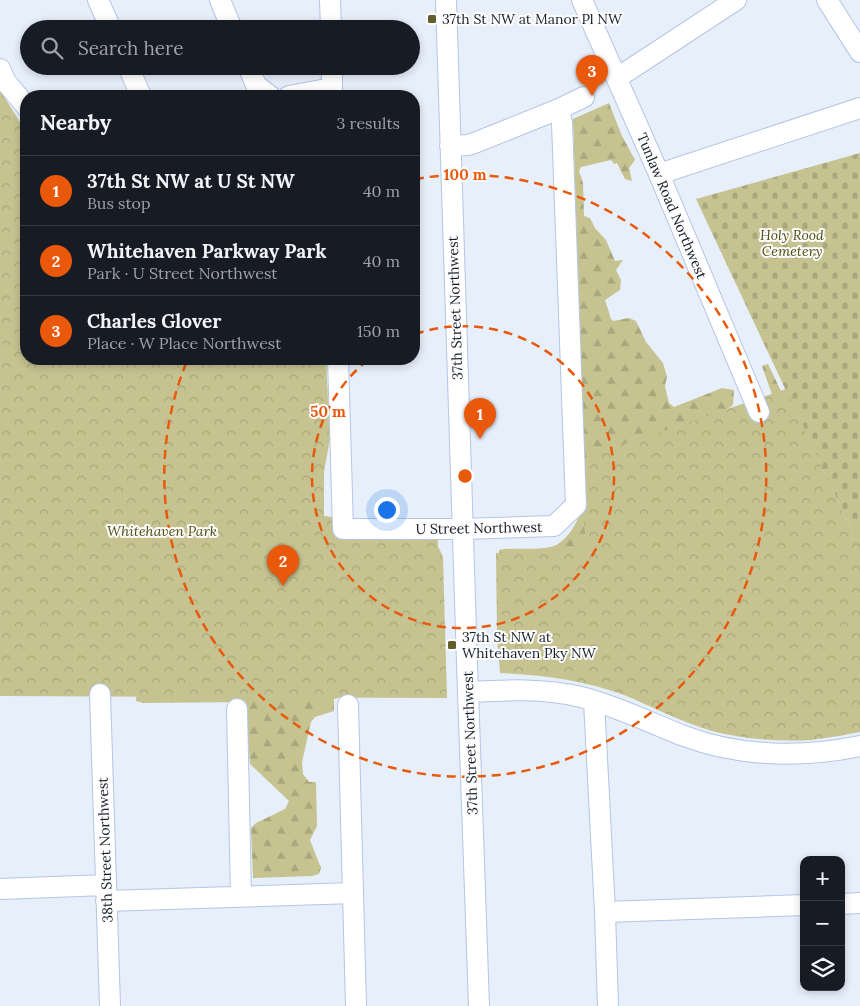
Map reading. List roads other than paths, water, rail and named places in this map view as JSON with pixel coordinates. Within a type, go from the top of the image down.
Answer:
[{"type":"street","points":[[98,0],[107,20]]},
{"type":"street","points":[[220,0],[228,20]]},
{"type":"street","points":[[330,0],[331,20]]},
{"type":"street","name":"37th Street Northwest","points":[[446,0],[479,1006]]},
{"type":"street","name":"Tunlaw Road Northwest","points":[[582,0],[659,174],[759,412]]},
{"type":"street","points":[[617,78],[736,0]]},
{"type":"street","points":[[827,0],[860,52]]},
{"type":"street","points":[[0,69],[6,82],[20,99]]},
{"type":"street","points":[[132,75],[138,90]]},
{"type":"street","points":[[252,75],[256,85],[262,90]]},
{"type":"street","points":[[332,75],[332,90]]},
{"type":"street","points":[[450,146],[468,145],[478,142],[584,97]]},
{"type":"street","points":[[659,174],[860,108]]},
{"type":"street","name":"U Street Northwest","points":[[338,365],[343,529],[462,530],[554,526],[576,505],[562,123],[559,109]]},
{"type":"street","points":[[468,692],[548,691],[594,701],[686,736],[747,752],[775,754],[815,753],[860,746]]},
{"type":"street","name":"38th Street Northwest","points":[[100,694],[110,1006]]},
{"type":"street","points":[[594,701],[608,1006]]},
{"type":"street","points":[[348,705],[356,1006]]},
{"type":"street","points":[[236,710],[241,896]]},
{"type":"street","points":[[0,889],[241,896],[353,893]]},
{"type":"street","points":[[845,904],[860,903]]},
{"type":"street","points":[[605,912],[800,905]]},
{"type":"place","name":"37th St NW at Manor Pl NW","points":[[432,19]]},
{"type":"place","name":"Charles Glover","points":[[592,96]]},
{"type":"place","name":"37th St NW at U St NW","points":[[480,439]]},
{"type":"place","name":"Whitehaven Parkway Park","points":[[283,586]]},
{"type":"place","name":"37th St NW at Whitehaven Pky NW","points":[[452,645]]},
{"type":"park label","name":"Holy Rood Cemetery","points":[[792,244]]},
{"type":"park label","name":"Whitehaven Park","points":[[162,531]]}]
